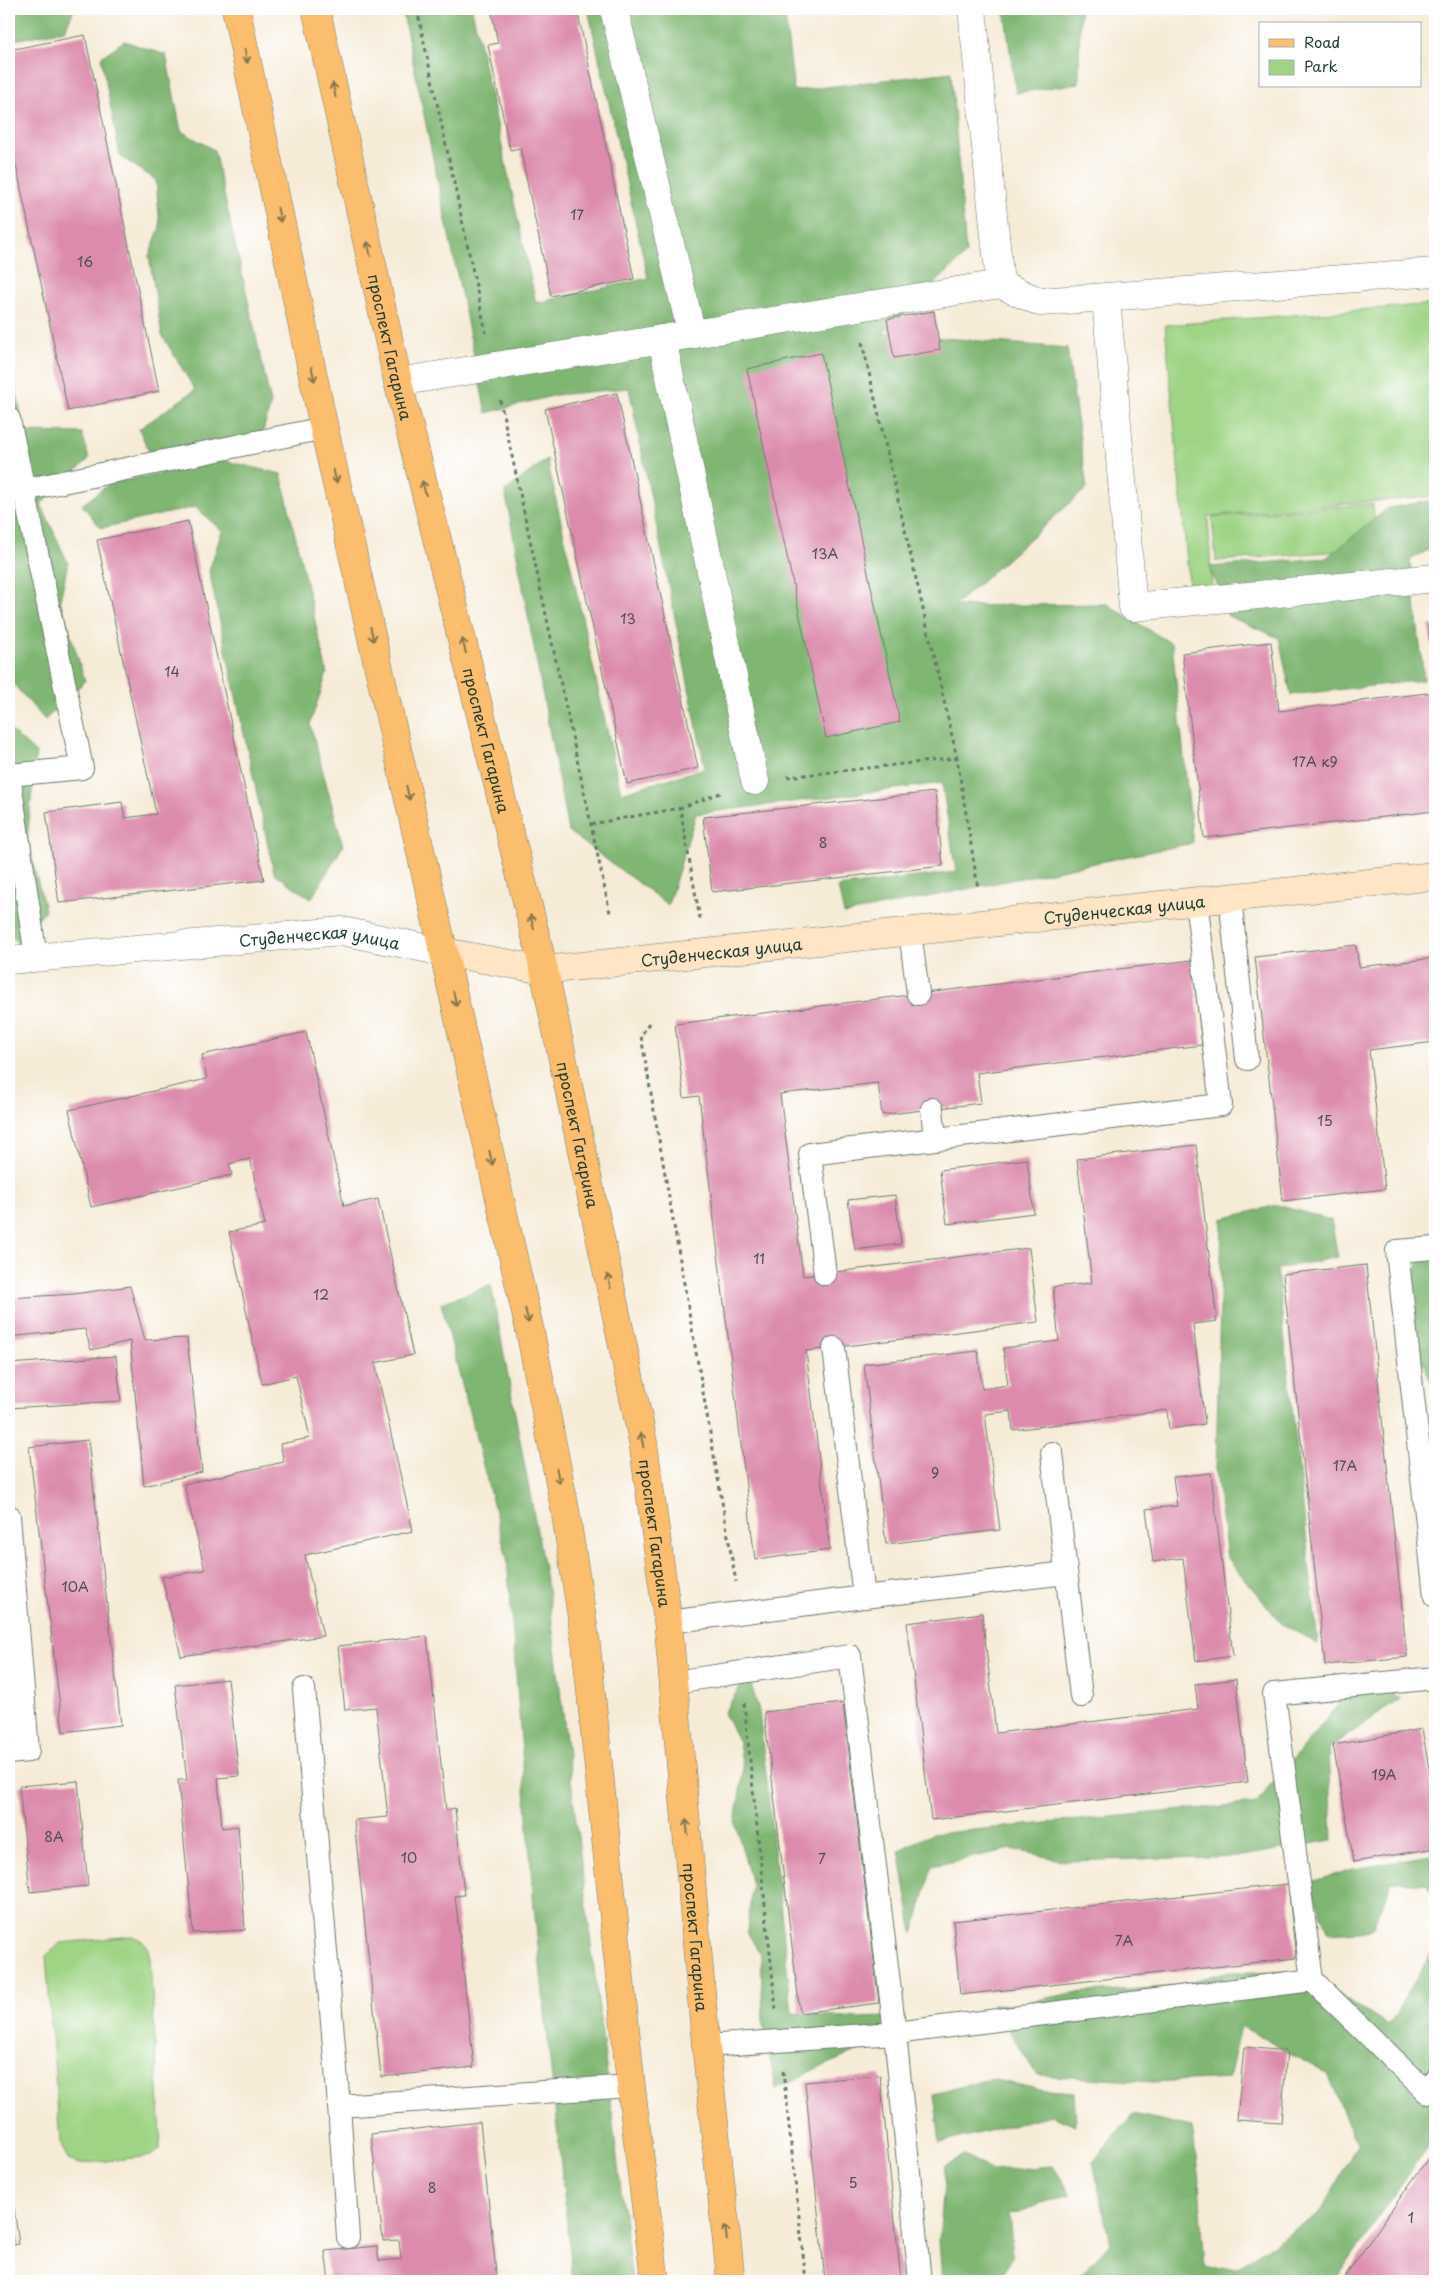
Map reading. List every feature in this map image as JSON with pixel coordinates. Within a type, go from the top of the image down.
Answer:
[{"type":"main road","points":[[236,9],[324,428],[530,1330],[565,1509],[586,1644],[631,2086],[655,2281]]},
{"type":"main road","name":"проспект Гагарина","points":[[316,9],[398,382],[544,970],[643,1442],[668,1622],[706,2046],[731,2281]]},
{"type":"main road","name":"Студенческая улица","points":[[444,952],[544,970],[1435,876]]},
{"type":"street","points":[[614,9],[692,335]]},
{"type":"street","points":[[972,9],[1000,284]]},
{"type":"street","points":[[398,382],[1000,284],[1040,302],[1435,272]]},
{"type":"street","points":[[1106,298],[1133,607],[1435,578]]},
{"type":"street","points":[[662,339],[755,781]]},
{"type":"street","name":"Студенческая улица","points":[[9,960],[342,932],[444,952]]},
{"type":"lane","points":[[9,419],[16,491],[82,768],[9,775],[36,957]]},
{"type":"lane","points":[[16,491],[324,428]]},
{"type":"lane","points":[[1230,897],[1247,1059]]},
{"type":"lane","points":[[825,1274],[810,1154],[1221,1104],[1196,900]]},
{"type":"lane","points":[[910,931],[918,994]]},
{"type":"lane","points":[[932,1109],[935,1139]]},
{"type":"lane","points":[[1435,1248],[1397,1251],[1435,1596]]},
{"type":"lane","points":[[834,1348],[864,1597]]},
{"type":"lane","points":[[1052,1453],[1081,1696]]},
{"type":"lane","points":[[9,1516],[28,1751],[9,1753]]},
{"type":"lane","points":[[668,1622],[1066,1573]]},
{"type":"lane","points":[[674,1682],[850,1656],[896,2033],[920,2281]]},
{"type":"lane","points":[[1432,2090],[1312,1980],[1274,1694],[1435,1678]]},
{"type":"lane","points":[[304,1689],[339,2106],[348,2237]]},
{"type":"lane","points":[[706,2046],[896,2033],[1312,1980]]},
{"type":"lane","points":[[339,2106],[631,2086]]},
{"type":"path","points":[[417,9],[610,912]]},
{"type":"path","points":[[855,308],[957,758],[978,888]]},
{"type":"path","points":[[591,824],[680,808],[755,781],[957,758]]},
{"type":"path","points":[[680,808],[700,922]]},
{"type":"path","points":[[649,1023],[641,1036],[741,1612]]},
{"type":"path","points":[[741,1672],[806,2281]]},
{"type":"green space","points":[[9,9],[74,9],[65,30],[9,41]]},
{"type":"green space","points":[[402,9],[472,9],[536,303],[648,278],[588,9],[784,9],[794,91],[951,72],[966,254],[883,333],[1067,348],[1087,488],[954,606],[1107,604],[1172,644],[1193,843],[844,914],[838,887],[956,872],[942,783],[696,814],[668,905],[568,831],[505,491],[547,459],[621,793],[705,768],[629,388],[556,395],[486,413]]},
{"type":"green space","points":[[1004,9],[1080,9],[1079,83],[1016,93]]},
{"type":"green space","points":[[124,41],[166,55],[181,131],[214,150],[271,403],[262,435],[150,454],[139,429],[195,390],[162,335],[149,256],[160,227],[156,180],[120,156],[101,57]]},
{"type":"green space","points":[[1435,304],[1435,496],[1208,516],[1212,593],[1190,594],[1165,325]]},
{"type":"green space","points":[[9,364],[12,366],[24,432],[82,433],[89,459],[41,504],[68,563],[60,600],[85,681],[45,720],[9,679]]},
{"type":"green space","points":[[221,460],[281,474],[327,673],[310,724],[343,846],[311,899],[274,873],[209,571],[222,531],[195,507],[101,528],[82,505],[109,484]]},
{"type":"green space","points":[[1435,500],[1435,546],[1410,560],[1424,680],[1291,695],[1279,638],[1228,616],[1209,567],[1326,558],[1388,508]]},
{"type":"green space","points":[[1373,504],[1377,548],[1216,561],[1212,517]]},
{"type":"green space","points":[[9,729],[36,753],[27,839],[45,910],[19,945],[9,932]]},
{"type":"green space","points":[[1277,1205],[1331,1220],[1338,1257],[1277,1269],[1318,1644],[1282,1624],[1227,1558],[1216,1470],[1222,1219]]},
{"type":"green space","points":[[1435,1250],[1435,1391],[1404,1319],[1420,1256]]},
{"type":"green space","points":[[491,1285],[548,1590],[632,2281],[573,2281],[534,1907],[507,1558],[441,1303]]},
{"type":"green space","points":[[1365,1672],[1400,1699],[1328,1749],[1332,1840],[1242,1856],[1065,1861],[1011,1849],[932,1866],[913,1934],[899,1850],[932,1834],[1257,1803]]},
{"type":"green space","points":[[748,1674],[759,1711],[792,2013],[858,2018],[905,2016],[861,2050],[815,2069],[776,2089],[763,2024],[761,1955],[747,1932],[752,1885],[735,1823],[743,1771],[739,1742],[724,1713]]},
{"type":"green space","points":[[1435,1855],[1435,1900],[1428,1883],[1392,1881],[1372,1930],[1329,1933],[1309,1883],[1353,1869]]},
{"type":"green space","points":[[132,1936],[145,1944],[150,1959],[161,2137],[159,2149],[151,2156],[79,2164],[68,2160],[60,2142],[46,1956],[60,1943]]},
{"type":"green space","points":[[1435,1947],[1435,2137],[1334,2281],[1075,2281],[1110,2243],[1093,2162],[1133,2114],[1192,2127],[1199,2181],[1205,2268],[1238,2267],[1320,2213],[1357,2145],[1327,2074],[1241,2026],[1229,2078],[1152,2082],[1037,2075],[992,2004],[1014,2005],[1071,1993],[1171,1987],[1226,1972],[1289,1972],[1337,1993],[1389,2025]]},
{"type":"green space","points":[[990,2079],[1038,2089],[1074,2092],[1076,2125],[1051,2115],[940,2143],[934,2094]]},
{"type":"green space","points":[[965,2155],[992,2171],[1053,2166],[1071,2194],[1009,2215],[1013,2256],[999,2281],[942,2281],[939,2239],[946,2165]]},
{"type":"building","points":[[491,9],[577,9],[634,279],[551,296],[520,148],[510,150],[488,45],[498,43]]},
{"type":"building","points":[[85,35],[159,391],[68,411],[9,132],[9,50]]},
{"type":"building","points":[[934,311],[940,350],[894,358],[887,319]]},
{"type":"building","points":[[821,353],[900,722],[826,738],[747,369]]},
{"type":"building","points":[[617,393],[698,768],[627,784],[545,409]]},
{"type":"building","points":[[188,521],[264,880],[59,903],[46,812],[122,802],[125,818],[156,814],[97,540]]},
{"type":"building","points":[[1435,625],[1435,665],[1434,665],[1429,626]]},
{"type":"building","points":[[1271,642],[1279,711],[1435,692],[1435,811],[1204,838],[1182,653]]},
{"type":"building","points":[[935,792],[943,866],[712,892],[703,817]]},
{"type":"building","points":[[1356,945],[1359,967],[1435,958],[1435,1042],[1369,1050],[1385,1189],[1283,1201],[1255,957]]},
{"type":"building","points":[[1192,960],[1202,1045],[977,1073],[981,1103],[882,1115],[878,1083],[780,1094],[803,1276],[1029,1248],[1038,1322],[806,1351],[830,1550],[755,1560],[699,1096],[684,1098],[675,1024]]},
{"type":"building","points":[[306,1032],[344,1206],[378,1199],[413,1355],[375,1363],[413,1531],[305,1555],[323,1636],[181,1656],[162,1577],[205,1570],[184,1484],[284,1462],[280,1444],[310,1438],[296,1376],[262,1384],[229,1232],[265,1225],[250,1159],[229,1164],[232,1175],[91,1207],[69,1110],[207,1079],[202,1055]]},
{"type":"building","points":[[1196,1145],[1217,1321],[1193,1324],[1205,1424],[1169,1429],[1167,1410],[1013,1430],[1011,1411],[985,1414],[1000,1530],[886,1544],[864,1364],[978,1351],[982,1389],[1008,1385],[1003,1348],[1059,1341],[1053,1287],[1092,1283],[1077,1159]]},
{"type":"building","points":[[1027,1159],[1034,1213],[947,1224],[940,1170]]},
{"type":"building","points":[[895,1195],[901,1244],[855,1250],[848,1200]]},
{"type":"building","points":[[1366,1265],[1407,1657],[1325,1665],[1283,1274]]},
{"type":"building","points":[[130,1286],[145,1340],[187,1338],[202,1472],[144,1486],[130,1341],[91,1350],[85,1329],[9,1337],[9,1298],[74,1294]]},
{"type":"building","points":[[116,1356],[121,1401],[9,1408],[9,1364]]},
{"type":"building","points":[[88,1440],[121,1725],[63,1732],[29,1447]]},
{"type":"building","points":[[1211,1473],[1233,1656],[1196,1661],[1183,1558],[1153,1562],[1146,1509],[1177,1506],[1173,1477]]},
{"type":"building","points":[[982,1613],[996,1733],[1198,1709],[1195,1684],[1236,1679],[1248,1782],[931,1820],[907,1623]]},
{"type":"building","points":[[427,1636],[446,1810],[455,1808],[464,1895],[455,1896],[474,2067],[381,2077],[354,1820],[388,1817],[376,1707],[345,1710],[338,1646]]},
{"type":"building","points":[[228,1679],[239,1776],[218,1778],[222,1828],[238,1826],[245,1930],[193,1933],[178,1780],[187,1780],[175,1685]]},
{"type":"building","points":[[843,1703],[879,2003],[800,2013],[764,1712]]},
{"type":"building","points":[[1422,1729],[1435,1802],[1435,1848],[1354,1862],[1333,1745]]},
{"type":"building","points":[[78,1781],[88,1886],[30,1892],[19,1786]]},
{"type":"building","points":[[1288,1884],[1296,1958],[960,1995],[953,1921]]},
{"type":"building","points":[[1244,2047],[1287,2051],[1281,2123],[1237,2120]]},
{"type":"building","points":[[880,2075],[901,2281],[825,2281],[805,2082]]},
{"type":"building","points":[[480,2122],[497,2281],[329,2281],[325,2251],[377,2246],[379,2261],[401,2259],[399,2240],[383,2241],[371,2134]]},
{"type":"building","points":[[1433,2151],[1435,2153],[1435,2281],[1342,2281]]},
{"type":"building","points":[[9,2172],[19,2244],[9,2246]]}]
